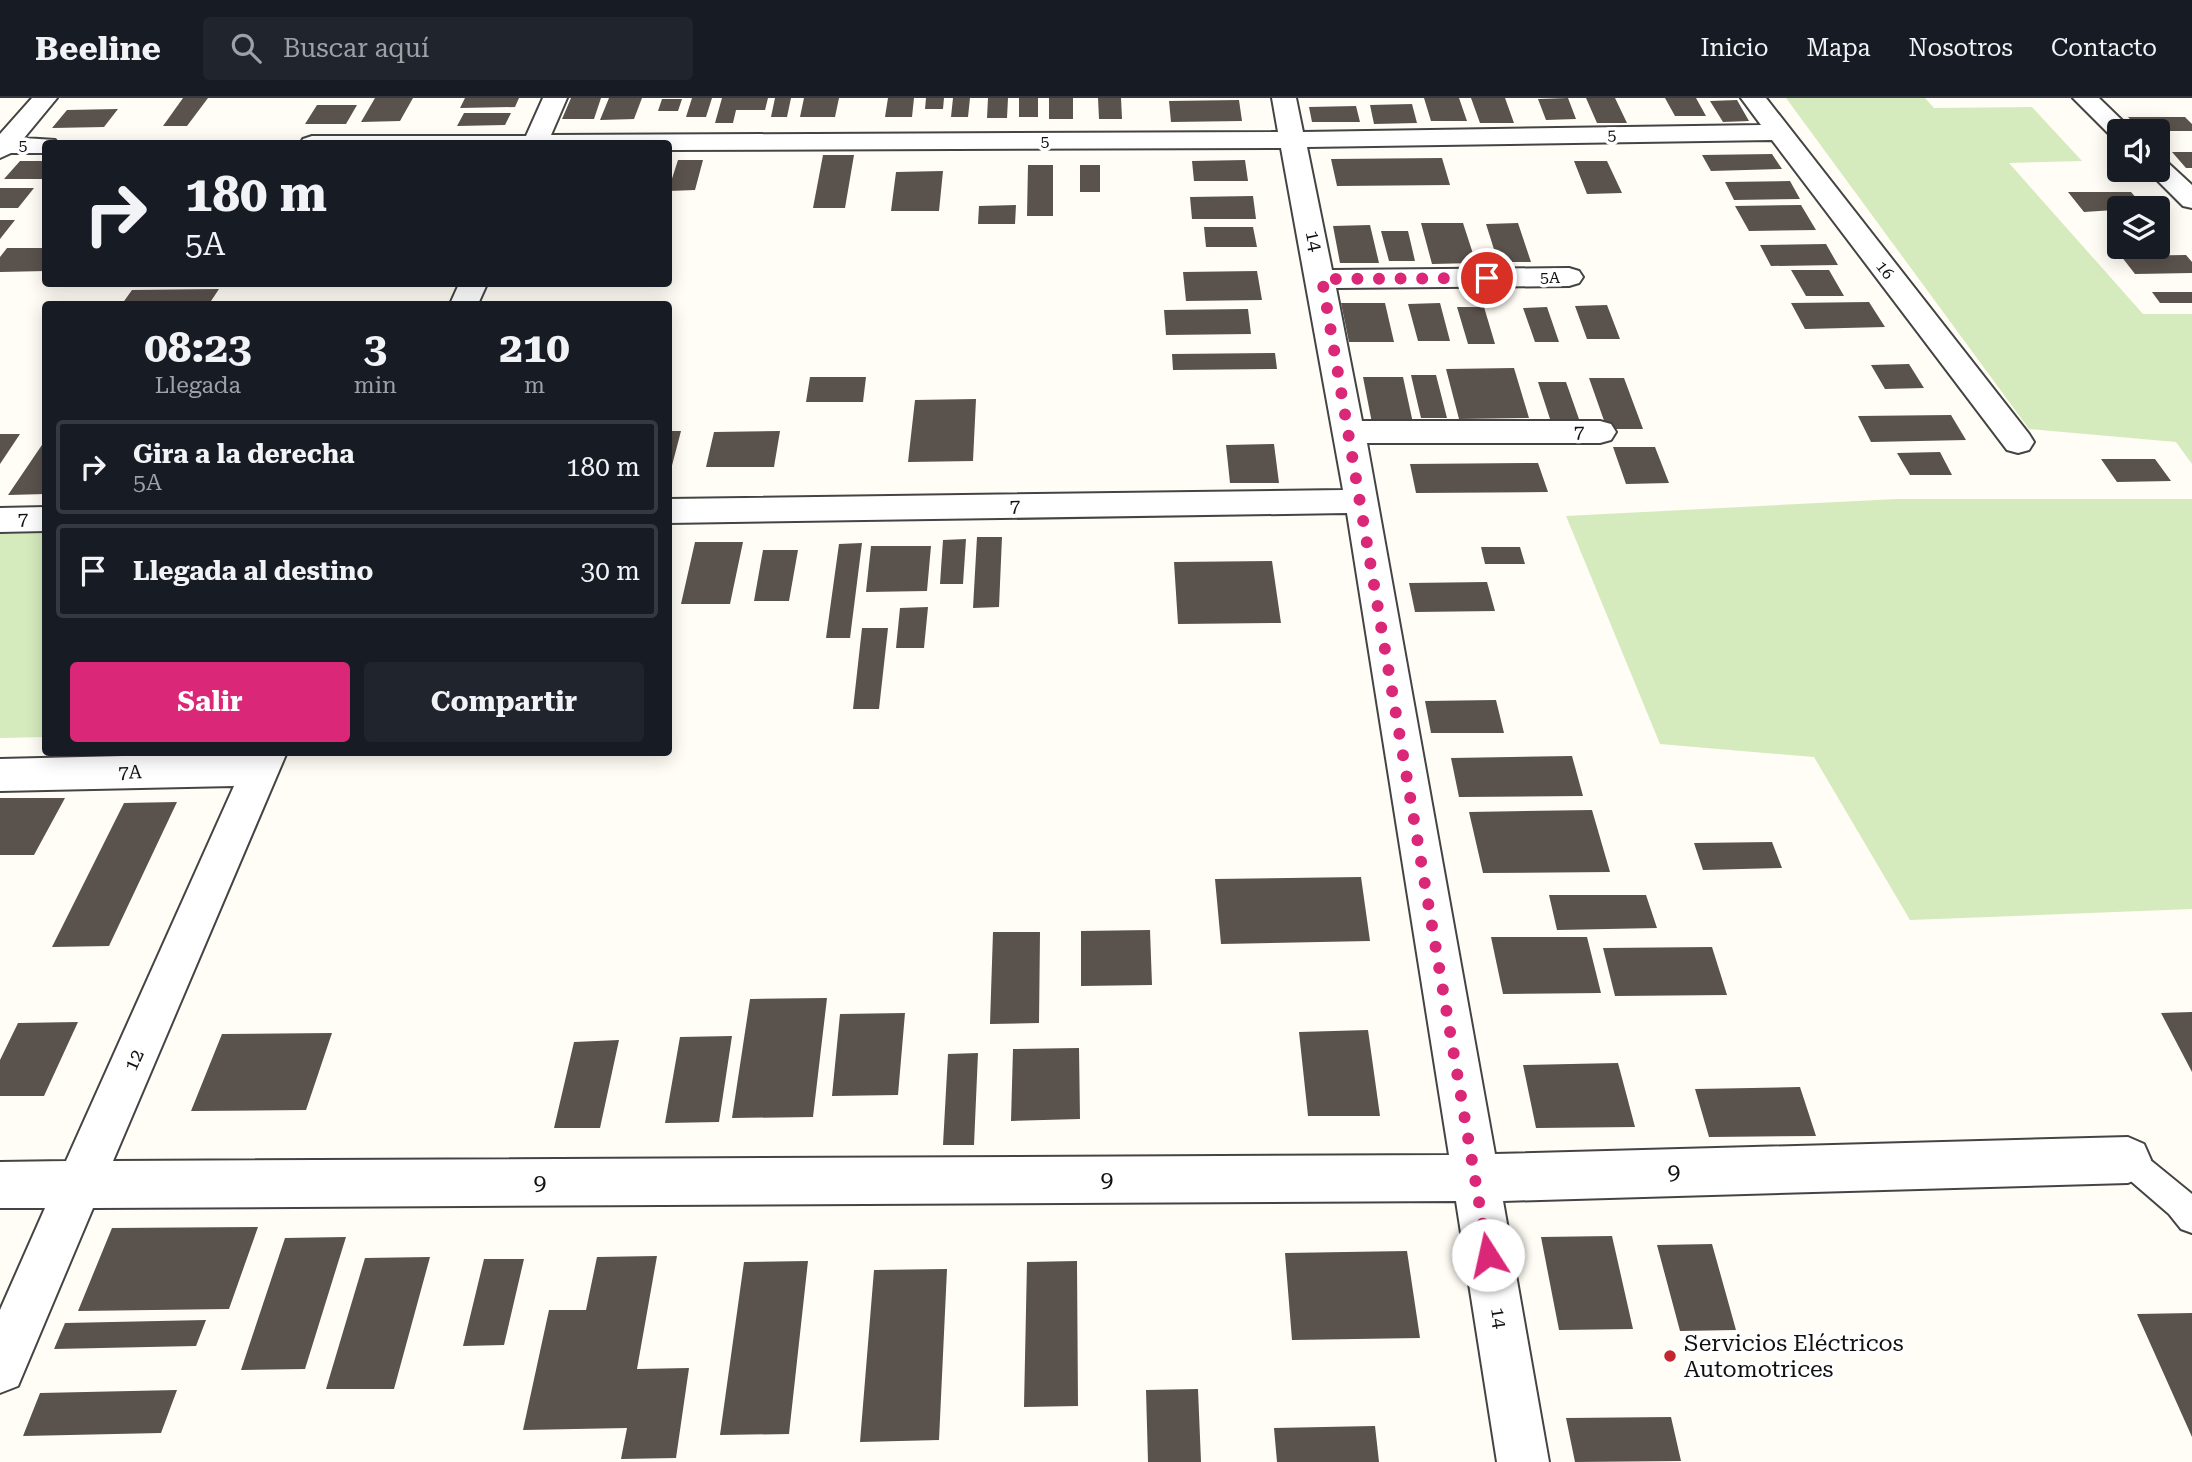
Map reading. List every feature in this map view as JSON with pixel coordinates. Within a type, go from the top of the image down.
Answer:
[{"type":"street","points":[[1,147],[45,98]]},
{"type":"street","points":[[536,140],[555,98]]},
{"type":"street","name":"14","points":[[1284,98],[1322,279],[1361,501],[1523,1462]]},
{"type":"street","name":"16","points":[[1753,98],[2018,442]]},
{"type":"street","points":[[2085,98],[2107,119]]},
{"type":"street","name":"5","points":[[672,142],[1293,140],[1778,132]]},
{"type":"street","name":"5","points":[[1,147],[42,145]]},
{"type":"street","points":[[2170,179],[2192,200]]},
{"type":"street","name":"5A","points":[[1322,279],[1569,277]]},
{"type":"street","name":"7","points":[[1348,432],[1600,432]]},
{"type":"street","name":"7","points":[[672,511],[1361,501]]},
{"type":"street","name":"7","points":[[0,520],[42,519]]},
{"type":"street","name":"7A","points":[[0,775],[264,761]]},
{"type":"street","name":"12","points":[[0,1368],[264,761]]},
{"type":"street","name":"9","points":[[0,1185],[1475,1178],[2128,1160]]},
{"type":"lane","name":"9","points":[[2128,1160],[2180,1203],[2192,1218]]},
{"type":"green space","points":[[1786,98],[1925,98],[1934,108],[2032,107],[2082,161],[2009,163],[2143,314],[2192,314],[2192,464],[2176,442],[2029,429]]},
{"type":"green space","points":[[1897,499],[2192,499],[2192,909],[1910,920],[1814,757],[1660,744],[1566,516]]},
{"type":"green space","points":[[42,533],[42,737],[0,738],[0,534]]},
{"type":"building","points":[[183,98],[208,98],[187,126],[163,126]]},
{"type":"building","points":[[375,98],[413,98],[400,121],[361,122]]},
{"type":"building","points":[[465,98],[519,98],[515,107],[460,108]]},
{"type":"building","points":[[571,98],[601,98],[594,119],[562,119]]},
{"type":"building","points":[[609,98],[642,98],[634,119],[600,120]]},
{"type":"building","points":[[692,98],[712,98],[706,117],[686,117]]},
{"type":"building","points":[[722,98],[768,98],[765,110],[736,110],[733,123],[715,123]]},
{"type":"building","points":[[775,98],[791,98],[787,117],[771,117]]},
{"type":"building","points":[[804,98],[839,98],[835,117],[800,117]]},
{"type":"building","points":[[888,98],[914,98],[912,117],[885,117]]},
{"type":"building","points":[[926,98],[944,98],[943,109],[925,109]]},
{"type":"building","points":[[953,98],[970,98],[968,117],[951,117]]},
{"type":"building","points":[[988,98],[1008,98],[1007,118],[987,118]]},
{"type":"building","points":[[1019,98],[1038,98],[1038,117],[1019,117]]},
{"type":"building","points":[[1049,98],[1073,98],[1073,119],[1049,119]]},
{"type":"building","points":[[1098,98],[1121,98],[1122,119],[1099,119]]},
{"type":"building","points":[[1424,98],[1459,98],[1467,121],[1431,121]]},
{"type":"building","points":[[1471,98],[1505,98],[1514,123],[1480,123]]},
{"type":"building","points":[[1568,98],[1576,119],[1546,120],[1538,99]]},
{"type":"building","points":[[1586,98],[1615,98],[1627,123],[1597,123]]},
{"type":"building","points":[[1665,98],[1696,98],[1706,116],[1675,116]]},
{"type":"building","points":[[662,99],[682,99],[678,111],[658,111]]},
{"type":"building","points":[[1239,100],[1242,121],[1171,122],[1169,101]]},
{"type":"building","points":[[1737,100],[1749,121],[1723,122],[1710,101]]},
{"type":"building","points":[[1412,104],[1417,123],[1374,124],[1370,105]]},
{"type":"building","points":[[317,105],[357,105],[346,124],[305,124]]},
{"type":"building","points":[[1356,106],[1360,122],[1312,122],[1309,107]]},
{"type":"building","points":[[118,109],[104,127],[52,128],[67,110]]},
{"type":"building","points":[[464,113],[511,113],[505,125],[457,126]]},
{"type":"building","points":[[2128,117],[2185,117],[2192,124],[2192,131],[2170,131],[2170,119]]},
{"type":"building","points":[[2172,152],[2192,152],[2192,168],[2186,168]]},
{"type":"building","points":[[1772,154],[1782,169],[1711,171],[1702,155]]},
{"type":"building","points":[[823,155],[854,155],[845,208],[813,208]]},
{"type":"building","points":[[1442,158],[1450,185],[1337,186],[1331,159]]},
{"type":"building","points":[[678,160],[703,160],[695,190],[672,191],[672,179]]},
{"type":"building","points":[[1245,160],[1248,181],[1194,181],[1192,161]]},
{"type":"building","points":[[20,161],[42,161],[42,179],[4,179]]},
{"type":"building","points":[[1574,161],[1607,161],[1622,193],[1587,194]]},
{"type":"building","points":[[1028,165],[1053,165],[1053,216],[1027,216]]},
{"type":"building","points":[[1080,165],[1100,165],[1100,192],[1080,192]]},
{"type":"building","points":[[943,171],[939,211],[891,211],[896,172]]},
{"type":"building","points":[[1790,181],[1800,199],[1734,200],[1725,182]]},
{"type":"building","points":[[0,188],[34,188],[18,208],[0,208]]},
{"type":"building","points":[[2068,192],[2131,192],[2134,196],[2107,196],[2107,210],[2084,212]]},
{"type":"building","points":[[1253,196],[1256,219],[1192,219],[1190,197]]},
{"type":"building","points":[[1016,205],[1015,224],[978,224],[979,206]]},
{"type":"building","points":[[1801,205],[1816,230],[1749,231],[1735,206]]},
{"type":"building","points":[[0,220],[15,220],[0,239]]},
{"type":"building","points":[[1421,223],[1463,223],[1476,263],[1432,264]]},
{"type":"building","points":[[1518,223],[1531,262],[1498,262],[1486,224]]},
{"type":"building","points":[[1370,225],[1379,263],[1340,263],[1333,226]]},
{"type":"building","points":[[1204,227],[1253,227],[1257,247],[1206,247]]},
{"type":"building","points":[[1381,231],[1408,231],[1415,261],[1389,261]]},
{"type":"building","points":[[1826,244],[1838,265],[1771,266],[1760,245]]},
{"type":"building","points":[[7,248],[42,248],[42,271],[0,272],[0,257]]},
{"type":"building","points":[[2170,255],[2186,255],[2192,262],[2192,273],[2135,274],[2123,259],[2170,259]]},
{"type":"building","points":[[1791,270],[1829,270],[1844,296],[1806,296]]},
{"type":"building","points":[[1257,271],[1262,300],[1186,301],[1183,272]]},
{"type":"building","points":[[219,289],[211,301],[124,301],[132,290]]},
{"type":"building","points":[[2152,292],[2192,292],[2192,303],[2160,303]]},
{"type":"building","points":[[1869,302],[1885,327],[1805,329],[1791,303]]},
{"type":"building","points":[[1341,303],[1385,303],[1394,342],[1349,342]]},
{"type":"building","points":[[1440,303],[1450,341],[1418,341],[1408,304]]},
{"type":"building","points":[[1607,305],[1620,339],[1587,339],[1575,306]]},
{"type":"building","points":[[1457,307],[1484,307],[1495,344],[1468,344]]},
{"type":"building","points":[[1547,307],[1559,342],[1535,342],[1523,308]]},
{"type":"building","points":[[1248,309],[1251,334],[1166,335],[1164,310]]},
{"type":"building","points":[[1275,353],[1277,369],[1173,370],[1172,354]]},
{"type":"building","points":[[1909,364],[1924,388],[1885,389],[1871,365]]},
{"type":"building","points":[[1514,368],[1529,418],[1459,419],[1446,369]]},
{"type":"building","points":[[1411,375],[1436,375],[1447,418],[1421,418]]},
{"type":"building","points":[[810,377],[866,377],[863,402],[806,402]]},
{"type":"building","points":[[1363,377],[1403,377],[1413,423],[1372,423]]},
{"type":"building","points":[[1589,378],[1624,378],[1643,429],[1607,429]]},
{"type":"building","points":[[1538,382],[1566,382],[1579,419],[1550,419]]},
{"type":"building","points":[[976,399],[973,461],[908,462],[915,400]]},
{"type":"building","points":[[1951,415],[1966,440],[1871,442],[1858,416]]},
{"type":"building","points":[[672,431],[681,431],[672,466]]},
{"type":"building","points":[[780,431],[774,467],[706,467],[714,432]]},
{"type":"building","points":[[0,434],[20,434],[0,464]]},
{"type":"building","points":[[1274,444],[1279,483],[1230,483],[1226,445]]},
{"type":"building","points":[[42,445],[42,494],[8,495]]},
{"type":"building","points":[[1613,447],[1655,447],[1669,483],[1626,484]]},
{"type":"building","points":[[1940,452],[1952,475],[1910,475],[1897,453]]},
{"type":"building","points":[[2101,459],[2155,459],[2171,481],[2117,482]]},
{"type":"building","points":[[1538,463],[1548,492],[1416,493],[1410,464]]},
{"type":"building","points":[[977,537],[1002,537],[999,607],[973,608]]},
{"type":"building","points":[[966,539],[963,584],[940,584],[943,540]]},
{"type":"building","points":[[695,542],[743,542],[730,604],[681,604]]},
{"type":"building","points":[[862,543],[850,638],[826,638],[839,544]]},
{"type":"building","points":[[871,546],[931,546],[927,591],[866,592]]},
{"type":"building","points":[[1481,547],[1520,547],[1525,564],[1485,564]]},
{"type":"building","points":[[763,550],[798,550],[789,601],[754,601]]},
{"type":"building","points":[[1272,561],[1281,623],[1178,624],[1174,562]]},
{"type":"building","points":[[1487,582],[1495,611],[1415,612],[1409,583]]},
{"type":"building","points":[[928,607],[924,648],[896,648],[900,608]]},
{"type":"building","points":[[862,628],[888,628],[879,709],[853,709]]},
{"type":"building","points":[[1496,700],[1504,733],[1431,733],[1425,701]]},
{"type":"building","points":[[1572,756],[1583,796],[1459,797],[1451,758]]},
{"type":"building","points":[[0,798],[65,798],[34,855],[0,855]]},
{"type":"building","points":[[177,802],[109,946],[52,947],[124,803]]},
{"type":"building","points":[[1592,810],[1610,872],[1483,873],[1469,812]]},
{"type":"building","points":[[1772,842],[1782,868],[1703,870],[1694,843]]},
{"type":"building","points":[[1361,877],[1370,941],[1221,944],[1215,879]]},
{"type":"building","points":[[1549,895],[1646,895],[1657,928],[1557,930]]},
{"type":"building","points":[[1150,930],[1152,985],[1081,986],[1081,931]]},
{"type":"building","points":[[993,932],[1040,932],[1039,1023],[990,1024]]},
{"type":"building","points":[[1491,937],[1587,937],[1601,993],[1503,994]]},
{"type":"building","points":[[1712,947],[1727,995],[1615,996],[1603,948]]},
{"type":"building","points":[[827,998],[813,1117],[732,1118],[750,999]]},
{"type":"building","points":[[2192,1012],[2192,1072],[2161,1013]]},
{"type":"building","points":[[905,1013],[898,1095],[832,1096],[840,1014]]},
{"type":"building","points":[[78,1022],[44,1096],[0,1096],[0,1060],[18,1023]]},
{"type":"building","points":[[1368,1030],[1380,1116],[1308,1116],[1299,1032]]},
{"type":"building","points":[[332,1033],[306,1110],[191,1111],[222,1034]]},
{"type":"building","points":[[732,1036],[719,1122],[665,1123],[680,1037]]},
{"type":"building","points":[[619,1040],[600,1128],[554,1128],[574,1042]]},
{"type":"building","points":[[1079,1048],[1080,1119],[1011,1121],[1013,1049]]},
{"type":"building","points":[[978,1053],[974,1145],[943,1145],[948,1054]]},
{"type":"building","points":[[1618,1063],[1635,1127],[1536,1128],[1523,1065]]},
{"type":"building","points":[[1800,1087],[1816,1136],[1709,1137],[1695,1089]]},
{"type":"building","points":[[258,1227],[229,1309],[78,1311],[112,1228]]},
{"type":"building","points":[[1612,1236],[1633,1329],[1559,1330],[1541,1237]]},
{"type":"building","points":[[346,1237],[305,1369],[241,1370],[285,1238]]},
{"type":"building","points":[[1712,1244],[1736,1330],[1680,1331],[1657,1245]]},
{"type":"building","points":[[1407,1251],[1420,1338],[1292,1340],[1285,1253]]},
{"type":"building","points":[[657,1256],[637,1369],[689,1368],[676,1458],[621,1459],[627,1428],[523,1430],[549,1310],[586,1310],[597,1257]]},
{"type":"building","points":[[430,1257],[394,1389],[326,1389],[365,1258]]},
{"type":"building","points":[[484,1259],[524,1259],[504,1345],[463,1346]]},
{"type":"building","points":[[808,1261],[789,1434],[720,1435],[744,1262]]},
{"type":"building","points":[[1077,1261],[1078,1406],[1024,1407],[1027,1262]]},
{"type":"building","points":[[947,1269],[939,1440],[860,1442],[874,1270]]},
{"type":"building","points":[[2192,1313],[2192,1437],[2137,1314]]},
{"type":"building","points":[[206,1320],[196,1346],[54,1349],[65,1323]]},
{"type":"building","points":[[1198,1389],[1201,1462],[1148,1462],[1146,1390]]},
{"type":"building","points":[[177,1390],[161,1433],[23,1436],[40,1393]]},
{"type":"building","points":[[1671,1417],[1681,1461],[1575,1462],[1566,1418]]},
{"type":"building","points":[[1375,1426],[1379,1462],[1277,1462],[1274,1428]]},
{"type":"place","name":"Servicios Eléctricos Automotrices","points":[[1670,1356]]},
{"type":"route","points":[[1487,278],[1322,279],[1488,1255]]}]
